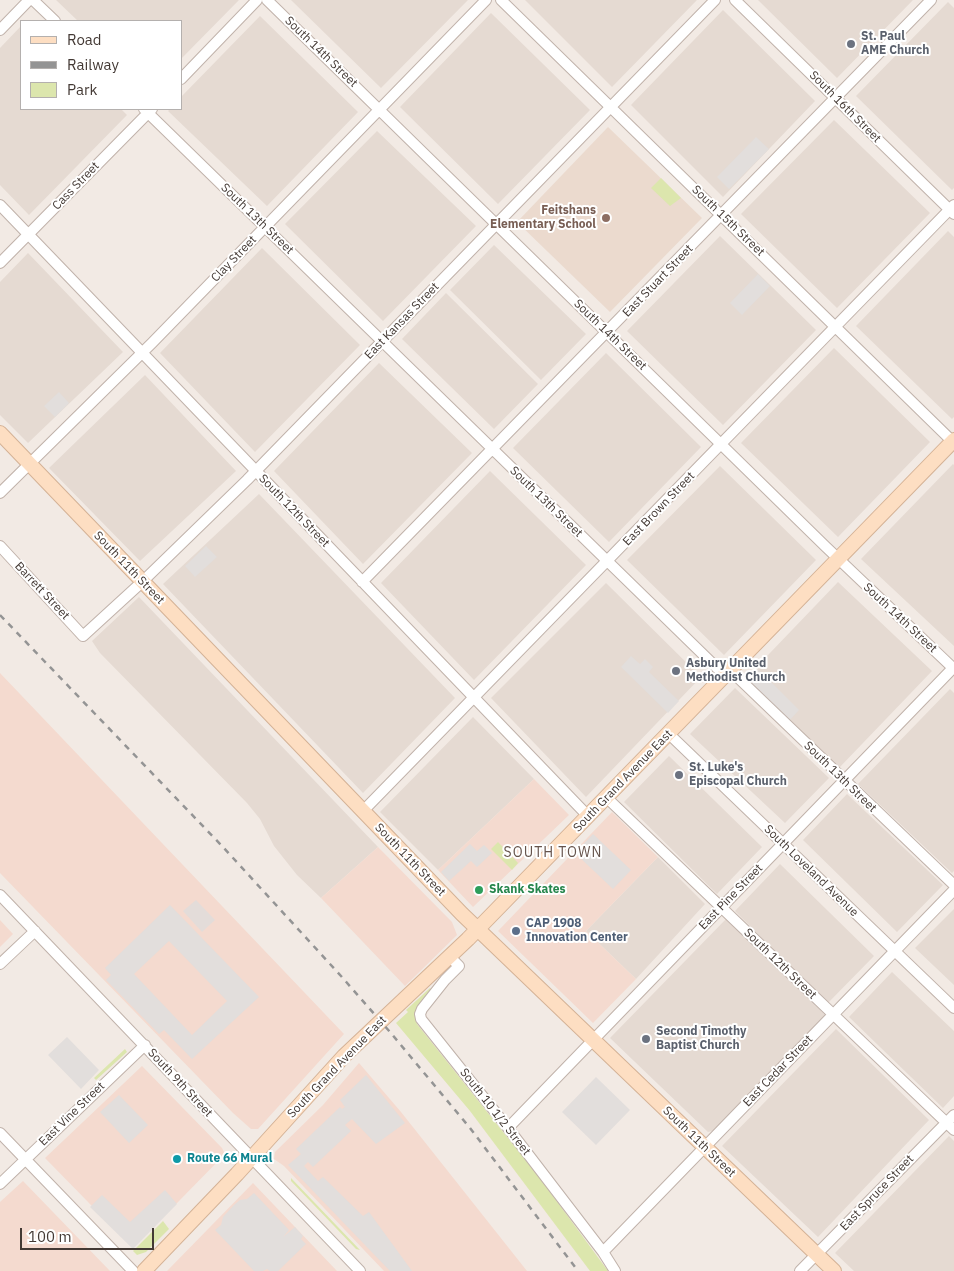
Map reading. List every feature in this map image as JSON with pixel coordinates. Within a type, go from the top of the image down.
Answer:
[{"type":"street","points":[[0,30],[29,0]]},
{"type":"street","points":[[33,0],[54,20]]},
{"type":"street","points":[[182,78],[257,0]]},
{"type":"street","name":"South 14th Street","points":[[267,0],[838,559],[954,668]]},
{"type":"street","name":"Clay Street","points":[[0,494],[142,353],[486,0]]},
{"type":"street","name":"South 15th Street","points":[[501,0],[954,441]]},
{"type":"street","name":"East Kansas Street","points":[[83,636],[142,582],[255,471],[715,0]]},
{"type":"street","name":"South 16th Street","points":[[735,0],[953,209]]},
{"type":"street","name":"East Stuart Street","points":[[362,582],[608,333],[931,0]]},
{"type":"street","name":"South 13th Street","points":[[148,110],[265,227],[718,669],[730,670],[954,885]]},
{"type":"street","name":"Cass Street","points":[[0,263],[148,110]]},
{"type":"street","name":"South 12th Street","points":[[0,205],[588,816]]},
{"type":"street","name":"East Brown Street","points":[[363,811],[953,209]]},
{"type":"street","name":"South 11th Street","points":[[0,433],[477,929],[834,1271]]},
{"type":"street","name":"South Grand Avenue East","points":[[144,1271],[252,1158],[344,1056],[477,929],[607,798],[954,441]]},
{"type":"street","name":"Barrett Street","points":[[0,546],[83,636]]},
{"type":"street","name":"East Pine Street","points":[[508,1128],[954,668]]},
{"type":"street","name":"South Loveland Avenue","points":[[669,734],[954,1008]]},
{"type":"street","name":"South 12th Street","points":[[607,798],[950,1126]]},
{"type":"street","name":"East Cedar Street","points":[[603,1252],[954,890]]},
{"type":"street","name":"South 9th Street","points":[[0,895],[360,1271]]},
{"type":"street","points":[[0,964],[35,931]]},
{"type":"street","name":"South 10 1/2 Street","points":[[449,956],[459,966],[422,1009],[421,1019],[508,1128],[603,1252],[615,1271]]},
{"type":"street","name":"East Vine Street","points":[[0,1184],[145,1045]]},
{"type":"street","name":"East Spruce Street","points":[[800,1271],[950,1126],[954,1114]]},
{"type":"street","points":[[0,1133],[132,1271]]},
{"type":"shaded area","points":[[56,0],[239,0],[182,58],[182,20],[77,20]]},
{"type":"shaded area","points":[[291,0],[468,0],[381,88]]},
{"type":"shaded area","points":[[525,0],[697,0],[612,87]]},
{"type":"shaded area","points":[[758,0],[913,0],[837,78]]},
{"type":"shaded area","points":[[948,2],[954,8],[954,188],[952,190],[856,96]]},
{"type":"shaded area","points":[[723,10],[815,101],[723,197],[631,105]]},
{"type":"shaded area","points":[[491,13],[590,110],[498,204],[400,107]]},
{"type":"shaded area","points":[[260,16],[358,112],[267,206],[168,111],[182,110],[182,96]]},
{"type":"shaded area","points":[[20,27],[20,110],[122,110],[127,115],[29,215],[0,185],[0,48]]},
{"type":"shaded area","points":[[834,120],[930,213],[837,308],[741,214]]},
{"type":"shaded area","points":[[608,127],[702,218],[610,312],[517,222]]},
{"type":"shaded area","points":[[377,131],[476,226],[383,321],[285,224]]},
{"type":"shaded area","points":[[756,137],[769,149],[729,189],[717,177]]},
{"type":"shaded area","points":[[948,231],[954,237],[954,417],[952,419],[856,326]]},
{"type":"shaded area","points":[[720,236],[816,330],[723,425],[627,331]]},
{"type":"shaded area","points":[[494,245],[586,334],[541,380],[450,290]]},
{"type":"shaded area","points":[[262,248],[360,345],[255,452],[160,353]]},
{"type":"shaded area","points":[[28,253],[123,352],[28,443],[0,415],[0,282]]},
{"type":"shaded area","points":[[758,274],[770,286],[742,315],[730,303]]},
{"type":"shaded area","points":[[446,293],[538,384],[494,429],[402,339]]},
{"type":"shaded area","points":[[834,348],[930,442],[838,537],[741,443]]},
{"type":"shaded area","points":[[606,353],[701,447],[609,542],[513,448]]},
{"type":"shaded area","points":[[379,363],[472,453],[363,564],[274,471]]},
{"type":"shaded area","points":[[145,375],[236,471],[140,561],[49,468]]},
{"type":"shaded area","points":[[59,392],[69,403],[55,417],[44,406]]},
{"type":"shaded area","points":[[954,465],[954,646],[861,559]]},
{"type":"shaded area","points":[[720,466],[816,560],[724,655],[627,560]]},
{"type":"shaded area","points":[[490,471],[586,565],[474,680],[381,583]]},
{"type":"shaded area","points":[[259,494],[455,698],[363,793],[163,584]]},
{"type":"shaded area","points":[[206,546],[217,557],[195,577],[185,566]]},
{"type":"shaded area","points":[[838,582],[932,671],[839,768],[746,678]]},
{"type":"shaded area","points":[[606,583],[701,677],[586,797],[491,698]]},
{"type":"shaded area","points":[[139,597],[378,847],[321,898],[297,875],[274,846],[260,819],[247,803],[100,653],[92,641]]},
{"type":"shaded area","points":[[631,656],[640,664],[645,659],[653,667],[649,672],[679,701],[668,713],[621,667]]},
{"type":"shaded area","points":[[758,669],[799,710],[789,721],[747,681]]},
{"type":"shaded area","points":[[0,673],[344,1034],[258,1129],[251,1129],[233,1113],[0,873]]},
{"type":"shaded area","points":[[735,688],[829,778],[785,823],[690,734]]},
{"type":"shaded area","points":[[950,689],[954,693],[954,871],[952,873],[858,784]]},
{"type":"shaded area","points":[[473,717],[534,779],[438,870],[380,812]]},
{"type":"shaded area","points":[[669,756],[762,847],[717,894],[624,802]]},
{"type":"shaded area","points":[[534,779],[569,815],[473,907],[438,870]]},
{"type":"shaded area","points":[[847,794],[943,885],[897,932],[803,840]]},
{"type":"shaded area","points":[[612,812],[658,857],[586,931],[636,979],[593,1023],[498,931]]},
{"type":"shaded area","points":[[593,834],[631,870],[613,889],[575,853]]},
{"type":"shaded area","points":[[470,844],[477,851],[484,845],[492,853],[477,867],[471,861],[449,881],[441,872]]},
{"type":"shaded area","points":[[378,847],[452,922],[457,935],[405,986],[321,898]]},
{"type":"shaded area","points":[[658,857],[705,904],[636,979],[586,931]]},
{"type":"shaded area","points":[[780,864],[874,956],[827,1004],[735,911]]},
{"type":"shaded area","points":[[196,900],[215,920],[202,932],[183,911]]},
{"type":"shaded area","points":[[170,905],[259,997],[192,1059],[164,1030],[159,1034],[106,980],[111,975],[105,968]],"holes":[[[169,941],[227,1001],[192,1035],[134,974]]]},
{"type":"shaded area","points":[[954,909],[954,985],[915,948]]},
{"type":"shaded area","points":[[726,919],[825,1015],[716,1130],[708,1132],[610,1038]]},
{"type":"shaded area","points":[[0,920],[13,934],[0,947]]},
{"type":"shaded area","points":[[892,972],[954,1031],[954,1096],[943,1108],[849,1017]]},
{"type":"shaded area","points":[[836,1029],[929,1120],[818,1237],[722,1146]]},
{"type":"shaded area","points":[[67,1037],[99,1070],[81,1089],[48,1055]]},
{"type":"shaded area","points":[[359,1063],[401,1112],[527,1271],[384,1271],[284,1166],[274,1159],[275,1152],[323,1105]]},
{"type":"shaded area","points":[[142,1066],[222,1148],[225,1154],[133,1248],[45,1158]]},
{"type":"shaded area","points":[[366,1075],[405,1123],[376,1144],[352,1119],[345,1125],[351,1131],[313,1167],[308,1162],[304,1166],[318,1181],[323,1177],[363,1216],[369,1212],[412,1271],[390,1271],[288,1165],[301,1154],[296,1149],[340,1107],[342,1109],[345,1107],[340,1100]]},
{"type":"shaded area","points":[[596,1077],[630,1110],[596,1145],[562,1112]]},
{"type":"shaded area","points":[[119,1095],[148,1125],[129,1143],[100,1112]]},
{"type":"shaded area","points":[[949,1136],[954,1141],[954,1271],[854,1271],[835,1253]]},
{"type":"shaded area","points":[[23,1181],[110,1271],[0,1271],[0,1202]]},
{"type":"shaded area","points":[[253,1183],[337,1271],[167,1271]]},
{"type":"shaded area","points":[[165,1190],[177,1204],[133,1249],[90,1207],[102,1195],[130,1222]]},
{"type":"shaded area","points":[[254,1193],[289,1230],[283,1237],[295,1227],[303,1236],[301,1239],[306,1244],[278,1271],[267,1269],[254,1271],[215,1230],[221,1225],[223,1217],[234,1205],[240,1200],[247,1199]]},
{"type":"green space","points":[[661,178],[681,198],[670,206],[651,188]]},
{"type":"green space","points":[[498,842],[518,863],[512,870],[491,849]]},
{"type":"green space","points":[[430,988],[415,1016],[417,1024],[539,1177],[608,1271],[590,1271],[470,1111],[396,1023],[408,1012],[406,1010]]},
{"type":"green space","points":[[125,1049],[127,1052],[96,1080],[94,1078]]},
{"type":"green space","points":[[291,1178],[360,1250],[356,1249],[291,1181]]},
{"type":"green space","points":[[163,1221],[169,1229],[146,1252],[137,1255],[133,1251]]},
{"type":"railway","points":[[0,615],[223,847],[341,976],[470,1128],[578,1271]]},
{"type":"place","name":"St. Paul AME Church","points":[[851,44]]},
{"type":"place","name":"Feitshans Elementary School","points":[[606,218]]},
{"type":"place","name":"Asbury United Methodist Church","points":[[676,671]]},
{"type":"place","name":"St. Luke's Episcopal Church","points":[[679,775]]},
{"type":"place","name":"Skank Skates","points":[[479,890]]},
{"type":"place","name":"CAP 1908 Innovation Center","points":[[516,931]]},
{"type":"place","name":"Second Timothy Baptist Church","points":[[646,1039]]},
{"type":"place","name":"Route 66 Mural","points":[[177,1159]]},
{"type":"district","name":"SOUTH TOWN","points":[[553,853]]}]
